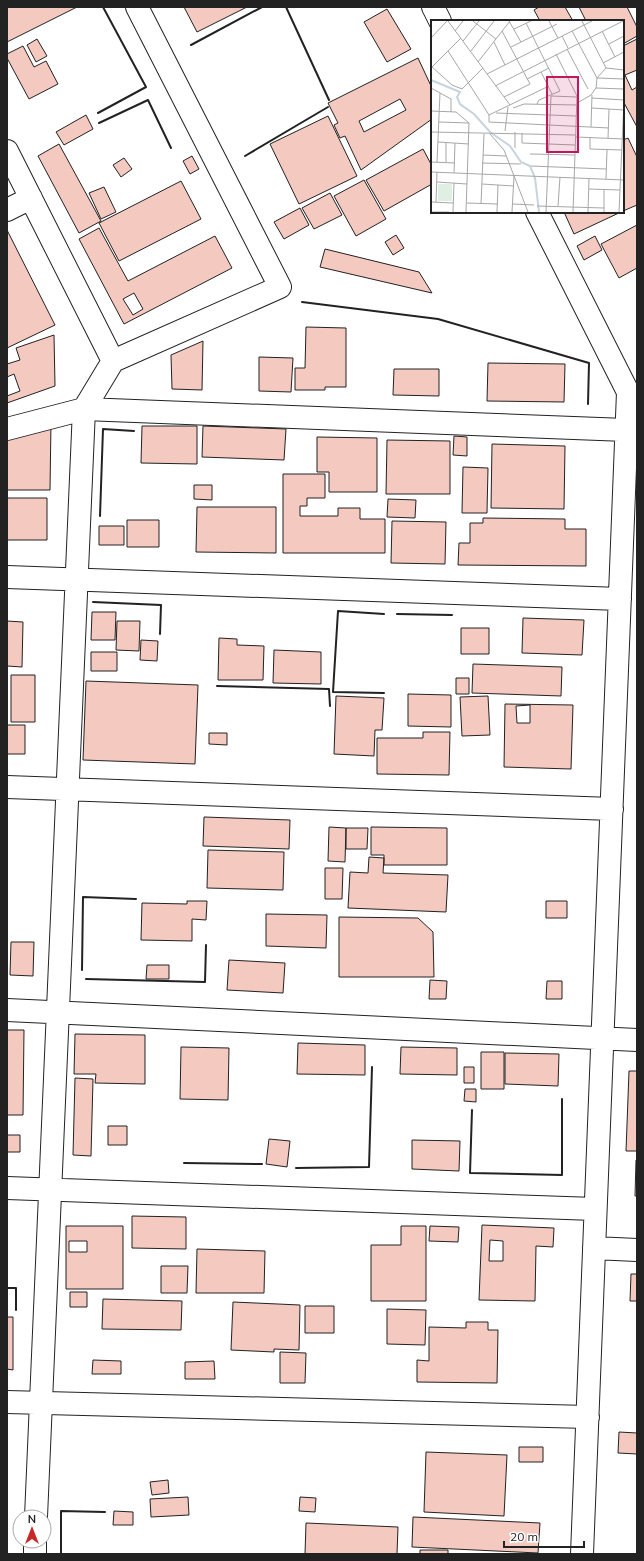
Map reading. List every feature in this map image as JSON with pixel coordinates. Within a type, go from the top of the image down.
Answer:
[{"type":"street","points":[[36,1509],[84,409],[114,361],[280,287],[137,7]]},
{"type":"street","points":[[433,7],[440,20]]},
{"type":"street","points":[[7,151],[114,361]]},
{"type":"street","points":[[7,210],[31,198]]},
{"type":"street","points":[[538,213],[628,392],[626,430],[630,534],[620,599],[582,1554]]},
{"type":"street","points":[[7,430],[84,409],[626,430]]},
{"type":"street","points":[[7,576],[620,599]]},
{"type":"street","points":[[7,787],[612,809]]},
{"type":"street","points":[[7,1010],[637,1040]]},
{"type":"street","points":[[7,1188],[596,1209]]},
{"type":"street","points":[[594,1248],[637,1250]]},
{"type":"street","points":[[7,1402],[588,1417]]},
{"type":"building","points":[[7,7],[77,7],[7,42]]},
{"type":"building","points":[[184,7],[247,7],[197,32]]},
{"type":"building","points":[[539,7],[565,7],[572,20],[539,20],[534,10]]},
{"type":"building","points":[[579,7],[627,7],[637,27],[637,36],[624,43],[624,20],[586,20]]},
{"type":"building","points":[[387,9],[411,49],[387,62],[364,22]]},
{"type":"building","points":[[37,39],[47,56],[36,62],[27,45]]},
{"type":"building","points":[[637,39],[637,70],[625,75],[632,90],[637,87],[637,127],[624,103],[624,46]]},
{"type":"building","points":[[23,46],[34,67],[46,61],[58,84],[29,99],[7,58],[7,54]]},
{"type":"building","points":[[418,58],[431,86],[431,120],[361,170],[345,136],[340,138],[334,125],[338,123],[328,103]],"holes":[[[400,99],[406,110],[364,132],[359,121]]]},
{"type":"building","points":[[86,115],[93,129],[64,145],[56,132]]},
{"type":"building","points":[[328,116],[357,176],[299,204],[270,144]]},
{"type":"building","points":[[628,138],[637,157],[637,205],[624,211],[624,140]]},
{"type":"building","points":[[59,144],[101,221],[79,233],[38,156]]},
{"type":"building","points":[[423,149],[431,164],[431,185],[384,211],[366,180]]},
{"type":"building","points":[[192,156],[199,169],[190,174],[183,161]]},
{"type":"building","points":[[124,158],[132,169],[121,177],[113,165]]},
{"type":"building","points":[[364,180],[386,219],[356,236],[334,196]]},
{"type":"building","points":[[181,181],[201,219],[119,261],[99,223]]},
{"type":"building","points":[[104,187],[116,212],[101,219],[89,193]]},
{"type":"building","points":[[330,193],[342,215],[314,229],[302,208]]},
{"type":"building","points":[[300,208],[309,225],[284,239],[274,222]]},
{"type":"building","points":[[564,213],[619,213],[574,234]]},
{"type":"building","points":[[637,225],[637,268],[619,278],[601,244]]},
{"type":"building","points":[[99,228],[128,281],[215,236],[232,268],[124,324],[79,239]],"holes":[[[134,293],[143,309],[133,315],[123,299]]]},
{"type":"building","points":[[7,230],[55,325],[7,348]]},
{"type":"building","points":[[396,235],[404,248],[393,255],[385,242]]},
{"type":"building","points":[[595,236],[602,250],[584,260],[577,246]]},
{"type":"building","points":[[325,249],[419,272],[432,293],[320,267]]},
{"type":"building","points":[[306,327],[346,328],[346,387],[325,387],[325,390],[295,390],[295,368],[305,368]]},
{"type":"building","points":[[54,335],[55,386],[7,403],[7,396],[20,391],[14,374],[7,377],[7,364],[20,360],[16,348]]},
{"type":"building","points":[[203,341],[202,390],[172,389],[171,355]]},
{"type":"building","points":[[259,357],[293,358],[291,392],[259,391]]},
{"type":"building","points":[[488,363],[565,364],[564,402],[487,401]]},
{"type":"building","points":[[394,369],[439,369],[439,396],[393,395]]},
{"type":"building","points":[[51,422],[50,490],[7,490],[7,433]]},
{"type":"building","points":[[142,426],[197,426],[197,464],[141,463]]},
{"type":"building","points":[[203,426],[286,429],[284,460],[202,457]]},
{"type":"building","points":[[454,436],[467,437],[467,456],[453,455]]},
{"type":"building","points":[[317,437],[377,438],[377,492],[329,492],[329,472],[317,472]]},
{"type":"building","points":[[387,440],[450,441],[450,494],[386,494]]},
{"type":"building","points":[[492,444],[565,446],[564,509],[491,508]]},
{"type":"building","points":[[463,467],[488,468],[487,513],[462,513]]},
{"type":"building","points":[[283,474],[325,474],[325,498],[307,498],[307,506],[300,506],[300,516],[338,516],[338,508],[360,508],[360,519],[385,519],[385,553],[283,553]]},
{"type":"building","points":[[194,485],[212,485],[212,500],[194,499]]},
{"type":"building","points":[[7,498],[47,498],[47,540],[7,540]]},
{"type":"building","points":[[388,499],[416,500],[415,518],[387,517]]},
{"type":"building","points":[[197,507],[276,507],[276,553],[196,552]]},
{"type":"building","points":[[483,518],[565,519],[565,529],[586,529],[586,566],[458,565],[459,543],[470,543],[470,523],[483,523]]},
{"type":"building","points":[[127,520],[159,520],[159,547],[127,547]]},
{"type":"building","points":[[392,521],[446,522],[445,564],[391,563]]},
{"type":"building","points":[[99,526],[124,526],[124,545],[99,545]]},
{"type":"building","points":[[92,612],[116,612],[115,640],[91,640]]},
{"type":"building","points":[[523,618],[584,620],[582,655],[522,653]]},
{"type":"building","points":[[7,621],[23,622],[22,667],[7,666]]},
{"type":"building","points":[[117,621],[140,621],[139,651],[116,650]]},
{"type":"building","points":[[461,628],[489,628],[489,654],[461,654]]},
{"type":"building","points":[[219,638],[237,639],[237,645],[264,646],[263,680],[218,680]]},
{"type":"building","points":[[141,640],[158,641],[157,661],[140,660]]},
{"type":"building","points":[[274,650],[321,652],[321,684],[273,683]]},
{"type":"building","points":[[91,652],[117,652],[117,671],[91,671]]},
{"type":"building","points":[[473,664],[562,667],[561,696],[472,693]]},
{"type":"building","points":[[11,675],[35,675],[35,722],[11,722]]},
{"type":"building","points":[[456,678],[469,678],[469,694],[456,694]]},
{"type":"building","points":[[86,681],[198,685],[195,764],[83,760]]},
{"type":"building","points":[[408,694],[451,695],[451,727],[408,726]]},
{"type":"building","points":[[336,696],[384,698],[382,730],[375,730],[374,756],[334,754]]},
{"type":"building","points":[[488,696],[490,735],[462,736],[460,697]]},
{"type":"building","points":[[505,704],[573,705],[571,769],[504,767]],"holes":[[[530,705],[530,723],[517,723],[516,706]]]},
{"type":"building","points":[[7,725],[25,725],[25,754],[7,754]]},
{"type":"building","points":[[423,732],[450,732],[449,775],[377,774],[377,738],[423,738]]},
{"type":"building","points":[[209,733],[227,733],[227,745],[209,744]]},
{"type":"building","points":[[204,817],[290,820],[289,849],[203,846]]},
{"type":"building","points":[[329,827],[346,828],[345,862],[328,861]]},
{"type":"building","points":[[371,827],[447,828],[447,865],[384,865],[384,855],[371,855]]},
{"type":"building","points":[[346,828],[368,828],[367,849],[346,849]]},
{"type":"building","points":[[208,850],[284,852],[283,890],[207,888]]},
{"type":"building","points":[[369,857],[384,858],[383,873],[448,875],[446,912],[348,908],[350,872],[368,873]]},
{"type":"building","points":[[325,868],[343,868],[342,899],[325,899]]},
{"type":"building","points":[[187,901],[207,901],[206,920],[192,919],[192,941],[141,940],[142,903],[187,904]]},
{"type":"building","points":[[546,901],[567,901],[567,918],[546,918]]},
{"type":"building","points":[[266,914],[327,915],[326,948],[266,946]]},
{"type":"building","points":[[339,917],[418,918],[433,932],[434,977],[339,977]]},
{"type":"building","points":[[11,942],[34,942],[33,976],[10,975]]},
{"type":"building","points":[[229,960],[285,963],[283,993],[227,990]]},
{"type":"building","points":[[147,965],[169,965],[169,979],[146,979]]},
{"type":"building","points":[[430,980],[447,981],[446,999],[429,999]]},
{"type":"building","points":[[547,981],[562,981],[562,999],[546,999]]},
{"type":"building","points":[[7,1030],[24,1030],[23,1115],[7,1115]]},
{"type":"building","points":[[75,1034],[145,1035],[145,1084],[95,1083],[96,1074],[74,1074]]},
{"type":"building","points":[[298,1043],[365,1045],[365,1075],[297,1074]]},
{"type":"building","points":[[181,1047],[229,1048],[228,1100],[180,1099]]},
{"type":"building","points":[[401,1047],[457,1048],[457,1075],[400,1074]]},
{"type":"building","points":[[481,1052],[504,1052],[504,1089],[481,1089]]},
{"type":"building","points":[[505,1053],[559,1054],[558,1086],[505,1084]]},
{"type":"building","points":[[464,1067],[474,1067],[474,1083],[464,1083]]},
{"type":"building","points":[[629,1071],[637,1071],[637,1151],[626,1151]]},
{"type":"building","points":[[75,1078],[93,1079],[91,1156],[73,1155]]},
{"type":"building","points":[[465,1089],[476,1089],[476,1102],[464,1101]]},
{"type":"building","points":[[108,1126],[127,1126],[127,1145],[108,1145]]},
{"type":"building","points":[[7,1135],[20,1135],[20,1152],[7,1152]]},
{"type":"building","points":[[269,1139],[290,1141],[287,1167],[266,1164]]},
{"type":"building","points":[[412,1140],[460,1141],[459,1171],[412,1169]]},
{"type":"building","points":[[636,1160],[637,1196],[635,1196]]},
{"type":"building","points":[[132,1216],[186,1217],[186,1249],[132,1248]]},
{"type":"building","points":[[482,1225],[554,1228],[553,1247],[536,1246],[535,1301],[479,1300]],"holes":[[[490,1240],[503,1241],[503,1261],[489,1261]]]},
{"type":"building","points":[[66,1226],[123,1226],[123,1289],[66,1289]],"holes":[[[69,1241],[87,1241],[87,1252],[69,1252]]]},
{"type":"building","points":[[401,1226],[426,1226],[426,1301],[371,1301],[371,1245],[401,1245]]},
{"type":"building","points":[[430,1226],[459,1227],[458,1242],[429,1241]]},
{"type":"building","points":[[197,1249],[265,1251],[264,1293],[196,1293]]},
{"type":"building","points":[[161,1266],[188,1266],[187,1293],[161,1293]]},
{"type":"building","points":[[631,1274],[637,1274],[637,1301],[630,1301]]},
{"type":"building","points":[[70,1292],[87,1292],[87,1307],[70,1307]]},
{"type":"building","points":[[103,1299],[182,1301],[181,1330],[102,1329]]},
{"type":"building","points":[[233,1302],[300,1305],[299,1350],[274,1349],[274,1352],[231,1350]]},
{"type":"building","points":[[305,1306],[334,1306],[334,1333],[305,1333]]},
{"type":"building","points":[[387,1309],[426,1310],[425,1345],[387,1344]]},
{"type":"building","points":[[7,1317],[13,1317],[13,1370],[7,1369]]},
{"type":"building","points":[[466,1322],[488,1322],[488,1330],[498,1330],[497,1383],[417,1382],[417,1360],[429,1361],[429,1327],[466,1328]]},
{"type":"building","points":[[280,1352],[306,1353],[305,1383],[280,1383]]},
{"type":"building","points":[[93,1360],[121,1361],[121,1374],[92,1374]]},
{"type":"building","points":[[214,1361],[215,1379],[185,1379],[185,1362]]},
{"type":"building","points":[[619,1432],[637,1433],[637,1454],[618,1453]]},
{"type":"building","points":[[519,1447],[543,1447],[543,1462],[519,1462]]},
{"type":"building","points":[[426,1452],[507,1455],[504,1516],[424,1512]]},
{"type":"building","points":[[168,1480],[169,1493],[152,1495],[150,1482]]},
{"type":"building","points":[[188,1497],[189,1515],[151,1517],[150,1499]]},
{"type":"building","points":[[300,1497],[316,1498],[315,1512],[299,1511]]},
{"type":"building","points":[[114,1511],[133,1512],[133,1525],[113,1525]]},
{"type":"building","points":[[413,1517],[540,1523],[538,1553],[412,1547]]},
{"type":"building","points":[[306,1523],[398,1527],[397,1554],[305,1554]]},
{"type":"building","points":[[420,1550],[448,1550],[448,1554],[420,1554]]},
{"type":"wall","points":[[98,113],[146,87],[103,7]]},
{"type":"wall","points":[[191,45],[262,7]]},
{"type":"wall","points":[[286,7],[329,100]]},
{"type":"wall","points":[[99,123],[148,100],[171,148]]},
{"type":"wall","points":[[245,156],[328,107]]},
{"type":"wall","points":[[302,302],[438,319],[589,363],[588,404]]},
{"type":"wall","points":[[100,516],[103,429],[134,431]]},
{"type":"wall","points":[[93,602],[161,605],[160,634]]},
{"type":"wall","points":[[384,614],[338,611],[333,692],[384,693]]},
{"type":"wall","points":[[397,614],[452,615]]},
{"type":"wall","points":[[217,686],[329,689],[330,706]]},
{"type":"wall","points":[[82,970],[83,897],[136,899]]},
{"type":"wall","points":[[86,979],[205,982],[206,945]]},
{"type":"wall","points":[[296,1168],[369,1167],[372,1067]]},
{"type":"wall","points":[[472,1110],[470,1173],[562,1175],[562,1099]]},
{"type":"wall","points":[[184,1163],[262,1164]]},
{"type":"wall","points":[[7,1288],[16,1288],[16,1310]]},
{"type":"wall","points":[[61,1554],[61,1511],[105,1512]]}]
